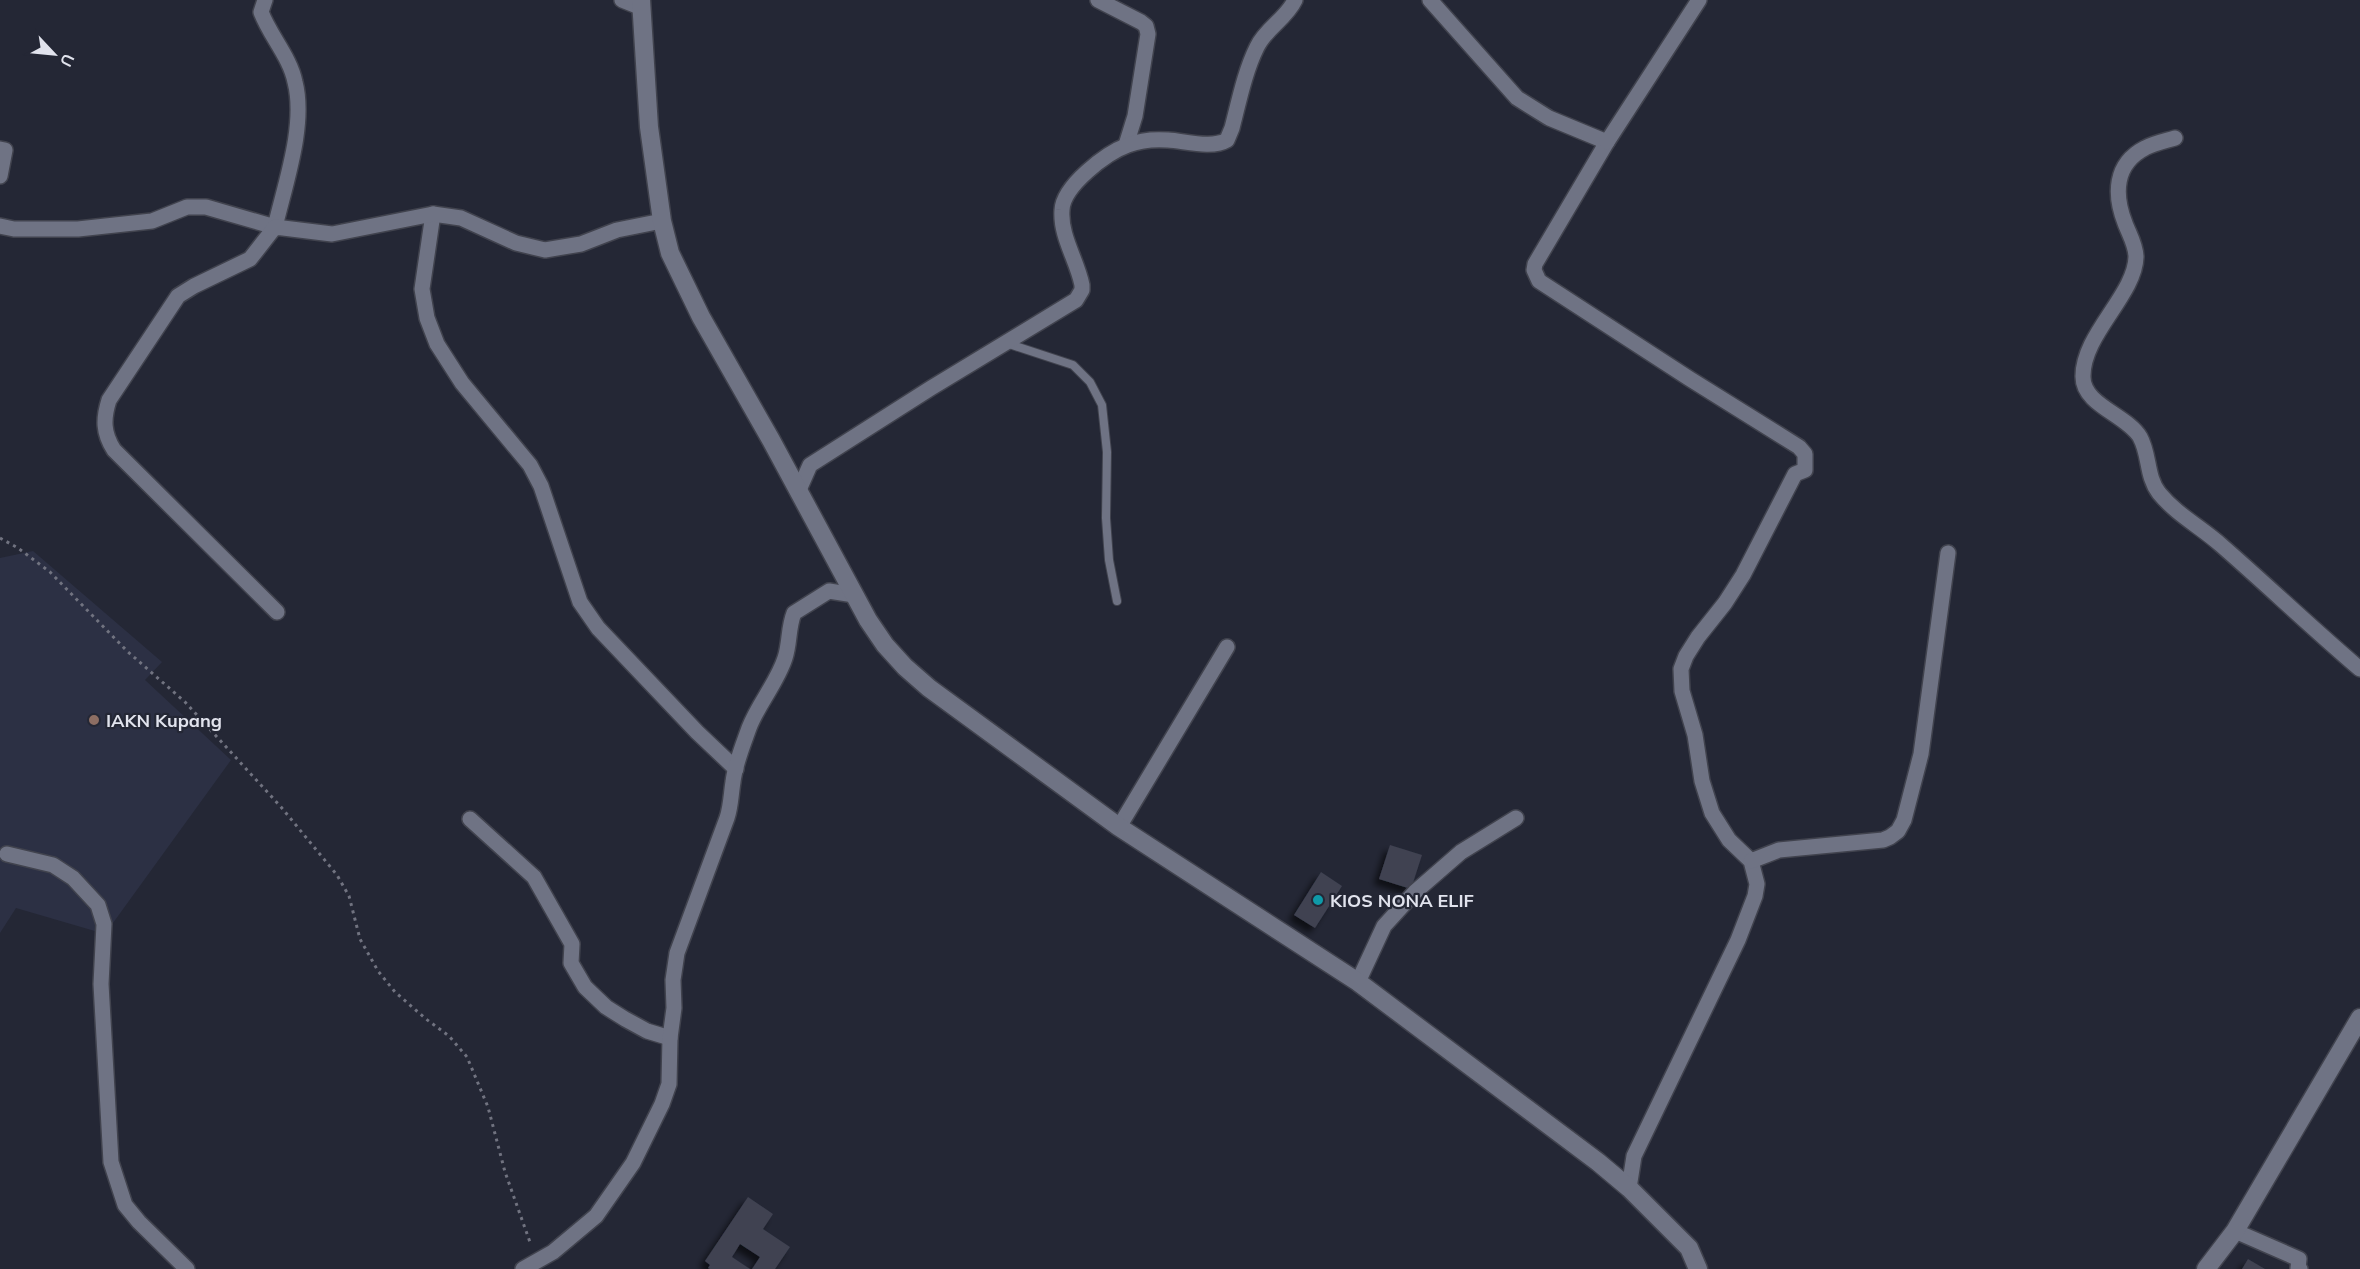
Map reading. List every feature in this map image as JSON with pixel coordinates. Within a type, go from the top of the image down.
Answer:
[{"type":"street","points":[[265,0],[261,12],[296,82],[298,113],[293,149],[275,227],[250,259],[178,296],[109,400],[104,426],[114,450],[277,612]]},
{"type":"street","points":[[622,0],[641,4],[649,127],[662,221],[670,253],[701,317],[799,490],[868,620],[885,645],[928,688],[1119,827],[1358,982],[1598,1162],[1629,1188],[1689,1248],[1698,1269]]},
{"type":"street","points":[[1098,0],[1141,22],[1146,26],[1148,34],[1135,116],[1126,145]]},
{"type":"street","points":[[799,490],[810,465],[1080,296],[1082,290],[1080,276],[1061,213],[1067,194],[1085,175],[1126,145],[1158,140],[1217,144],[1227,140],[1257,47],[1270,28],[1290,11],[1295,0]]},
{"type":"street","points":[[1430,0],[1517,98],[1549,118],[1607,142]]},
{"type":"street","points":[[1629,1188],[1635,1156],[1748,916],[1757,884],[1751,861],[1729,840],[1712,813],[1702,781],[1695,735],[1682,691],[1681,669],[1698,637],[1725,603],[1743,575],[1795,474],[1805,470],[1805,454],[1799,447],[1690,380],[1539,281],[1534,270],[1535,264],[1607,142],[1698,0]]},
{"type":"street","points":[[2175,138],[2144,148],[2131,160],[2117,186],[2117,200],[2134,244],[2136,258],[2122,293],[2093,340],[2082,376],[2085,389],[2140,437],[2149,474],[2158,491],[2179,513],[2218,542],[2360,669]]},
{"type":"street","points":[[0,149],[5,150],[0,176]]},
{"type":"street","points":[[0,226],[14,229],[78,229],[152,220],[187,207],[206,207],[275,227],[332,234],[433,214],[461,218],[516,243],[545,250],[581,244],[617,230],[662,221]]},
{"type":"street","points":[[433,214],[422,289],[427,318],[437,344],[462,383],[530,465],[541,486],[580,603],[598,628],[697,732],[736,769]]},
{"type":"street","points":[[1751,861],[1779,850],[1883,840],[1898,831],[1904,820],[1921,754],[1948,554]]},
{"type":"street","points":[[523,1269],[553,1252],[596,1216],[633,1163],[654,1122],[669,1084],[670,1038],[677,953],[729,812],[736,769],[761,701],[784,662],[790,642],[790,626],[794,613],[829,591],[854,594]]},
{"type":"street","points":[[1119,827],[1227,647]]},
{"type":"street","points":[[1358,982],[1384,926],[1415,892],[1461,852],[1516,818]]},
{"type":"street","points":[[470,819],[534,877],[572,944],[571,963],[585,987],[606,1007],[625,1019],[647,1031],[670,1038]]},
{"type":"street","points":[[8,855],[53,865],[73,878],[98,905],[104,924],[101,984],[111,1162],[125,1205],[187,1269]]},
{"type":"street","points":[[2206,1269],[2235,1231],[2360,1018]]},
{"type":"street","points":[[2235,1231],[2299,1259],[2298,1268],[2300,1269]]},
{"type":"lane","points":[[1004,343],[1073,364],[1090,382],[1102,405],[1107,452],[1106,518],[1109,560],[1117,601]]},
{"type":"path","points":[[0,538],[50,572],[127,651],[185,702],[281,807],[338,875],[350,896],[360,939],[378,971],[395,992],[449,1036],[467,1057],[488,1107],[505,1172],[528,1239],[539,1258]]},
{"type":"shaded area","name":"IAKN Kupang","points":[[33,551],[162,662],[145,680],[231,760],[105,934],[16,908],[0,933],[0,558]]},
{"type":"building","points":[[1390,845],[1422,855],[1411,889],[1379,879]]},
{"type":"building","name":"KIOS NONA ELIF","points":[[1321,872],[1342,886],[1315,928],[1294,915]]},
{"type":"building","points":[[748,1197],[773,1214],[763,1229],[790,1247],[775,1269],[752,1269],[760,1257],[740,1244],[732,1257],[750,1269],[708,1268],[710,1265],[705,1261]]},
{"type":"building","points":[[2248,1259],[2265,1269],[2242,1269]]},
{"type":"place","name":"IAKN Kupang","points":[[94,720]]},
{"type":"place","name":"KIOS NONA ELIF","points":[[1318,900]]}]
